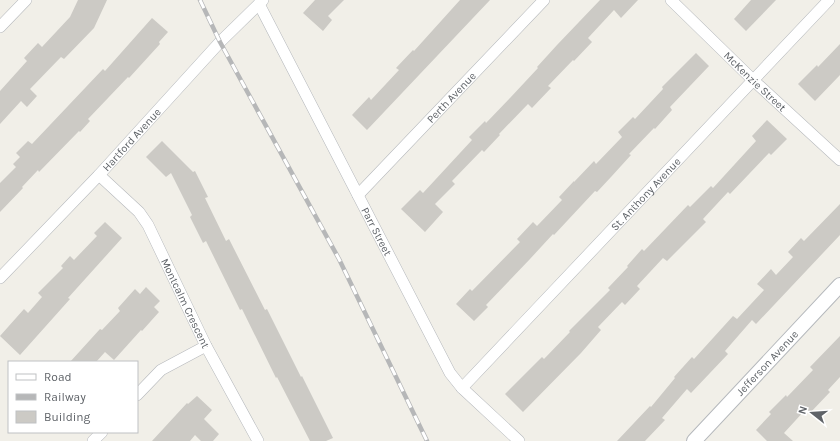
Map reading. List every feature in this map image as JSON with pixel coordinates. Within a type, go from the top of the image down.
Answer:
[{"type":"street","points":[[0,27],[26,0]]},
{"type":"street","name":"Perth Avenue","points":[[358,195],[544,0]]},
{"type":"street","name":"McKenzie Street","points":[[671,0],[840,160]]},
{"type":"street","name":"St. Anthony Avenue","points":[[462,388],[829,0]]},
{"type":"street","name":"Parr Street","points":[[261,2],[407,293],[450,373],[462,388],[519,441]]},
{"type":"street","name":"Hartford Avenue","points":[[0,278],[99,175],[211,52],[261,2]]},
{"type":"street","name":"Montcalm Crescent","points":[[99,175],[139,212],[148,225],[206,346],[258,441]]},
{"type":"street","name":"Jefferson Avenue","points":[[694,441],[840,285]]},
{"type":"street","points":[[138,394],[161,370],[206,346]]},
{"type":"street","points":[[93,441],[101,433]]},
{"type":"building","points":[[78,0],[107,0],[94,28],[64,59],[61,57],[30,89],[37,96],[27,107],[21,101],[0,124],[0,91],[27,61],[24,58],[38,43],[42,47],[70,17]]},
{"type":"building","points":[[315,0],[344,0],[328,16],[332,20],[323,31],[303,13]]},
{"type":"building","points":[[460,0],[490,0],[367,130],[352,115],[369,97],[371,100],[399,70],[396,68],[413,50],[414,51]]},
{"type":"building","points":[[600,0],[638,0],[621,18],[614,10],[588,38],[592,42],[548,86],[551,88],[532,108],[528,104],[484,152],[482,150],[452,181],[455,184],[435,204],[443,212],[425,232],[401,209],[420,190],[423,193],[472,140],[469,137],[485,121],[486,123],[510,98],[557,45]]},
{"type":"building","points":[[751,0],[776,0],[746,31],[734,19]]},
{"type":"building","points":[[152,18],[168,32],[159,42],[160,44],[88,119],[90,121],[80,132],[79,131],[39,172],[38,170],[0,212],[0,183],[16,167],[13,164],[20,157],[16,153],[28,141],[32,144],[103,69],[105,71]]},
{"type":"building","points":[[840,44],[840,75],[815,101],[798,84],[817,65],[818,67]]},
{"type":"building","points":[[696,53],[709,66],[670,107],[672,110],[629,154],[631,155],[611,177],[597,192],[595,191],[554,235],[553,234],[486,305],[488,307],[474,321],[456,304],[470,289],[472,291],[520,242],[517,239],[533,222],[537,226],[562,200],[559,197],[574,181],[594,161],[596,164],[622,137],[618,132],[633,117],[635,119],[663,89],[662,87]]},
{"type":"building","points":[[767,120],[787,139],[771,155],[769,153],[730,194],[728,192],[703,219],[706,222],[667,261],[663,258],[637,286],[640,289],[625,305],[622,302],[598,327],[601,330],[581,353],[523,412],[505,394],[542,357],[544,359],[570,332],[569,331],[610,290],[608,288],[628,267],[627,266],[642,249],[644,251],[688,205],[690,207],[711,186],[713,188],[756,141],[752,136]]},
{"type":"building","points":[[162,141],[193,172],[195,171],[208,197],[205,198],[226,241],[229,239],[265,310],[267,309],[333,438],[326,441],[310,441],[277,377],[276,378],[242,309],[240,310],[206,241],[203,243],[190,217],[192,215],[171,173],[166,177],[146,157]]},
{"type":"building","points":[[840,204],[840,235],[756,324],[752,320],[725,351],[728,354],[691,393],[687,389],[662,418],[665,420],[645,441],[617,441],[650,406],[651,407],[675,378],[674,377],[692,357],[694,359],[733,316],[737,319],[764,290],[757,284],[771,269],[776,275],[793,257],[788,252],[801,238],[804,241]]},
{"type":"building","points":[[105,222],[122,238],[68,298],[70,299],[20,355],[0,336],[24,309],[28,313],[42,297],[38,293],[63,268],[61,266],[70,256],[74,260],[97,236],[94,233]]},
{"type":"building","points":[[146,287],[160,301],[154,307],[159,312],[114,360],[105,352],[97,361],[71,361],[100,329],[102,330],[120,311],[118,308],[135,289],[140,294]]},
{"type":"building","points":[[840,336],[840,377],[828,390],[830,392],[810,413],[806,409],[784,433],[793,441],[767,441],[756,430],[771,414],[769,412],[786,395],[787,397],[813,370],[810,367]]},
{"type":"building","points":[[197,396],[212,410],[204,419],[219,434],[213,441],[201,441],[195,435],[190,441],[152,441],[187,403],[188,404]]},
{"type":"railway","points":[[200,0],[220,42],[339,259],[427,441]]}]
